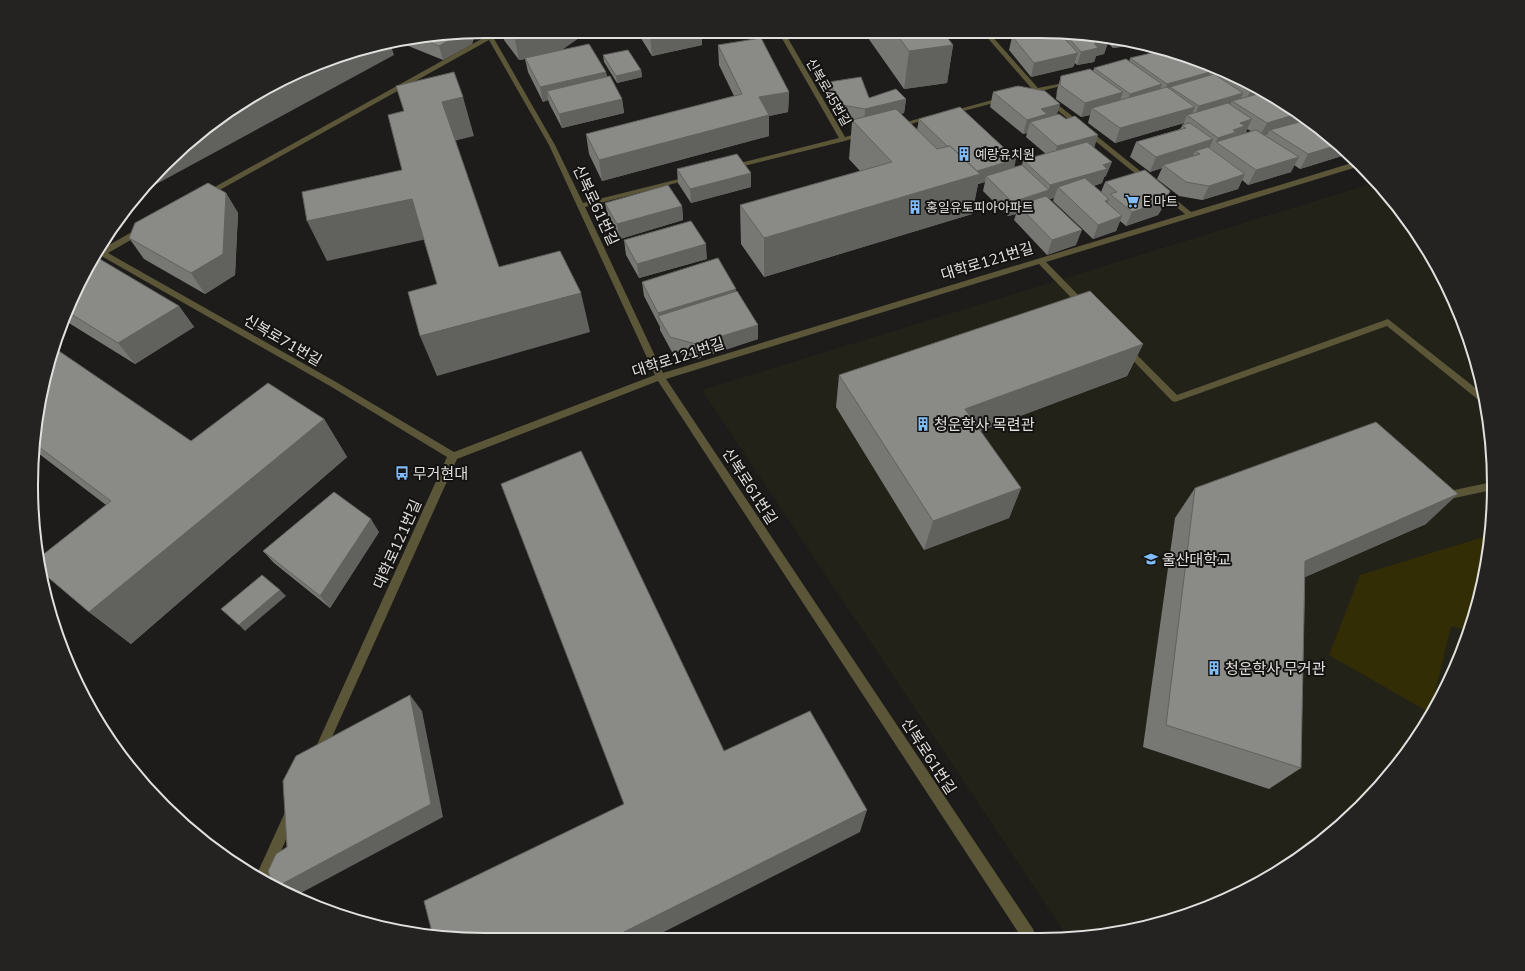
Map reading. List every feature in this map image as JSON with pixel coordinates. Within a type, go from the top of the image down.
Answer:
[{"type":"street","points":[[202,197],[485,38]]},
{"type":"street","name":"신복로61번길","points":[[490,38],[552,145],[660,377],[1021,933]]},
{"type":"street","name":"신복로45번길","points":[[785,38],[842,140]]},
{"type":"street","points":[[991,38],[1036,90],[1190,215]]},
{"type":"street","points":[[1020,94],[1082,79]]},
{"type":"street","points":[[943,114],[1012,96]]},
{"type":"street","points":[[889,128],[935,116]]},
{"type":"street","points":[[724,170],[873,132]]},
{"type":"street","name":"대학로121번길","points":[[315,761],[453,456],[660,377],[1353,166]]},
{"type":"street","points":[[580,206],[701,176]]},
{"type":"street","points":[[107,247],[148,226]]},
{"type":"street","name":"신복로71번길","points":[[103,253],[333,384],[453,456]]},
{"type":"street","points":[[1040,260],[1088,310]]},
{"type":"street","points":[[1119,341],[1175,399],[1388,322],[1477,395]]},
{"type":"street","points":[[1436,498],[1487,487]]},
{"type":"street","points":[[263,874],[295,804]]},
{"type":"shaded area","name":"울산대학교","points":[[1370,184],[1395,213],[1427,262],[1453,314],[1472,370],[1483,427],[1487,486],[1483,544],[1472,601],[1453,657],[1441,683],[1412,734],[1376,781],[1335,822],[1312,841],[1263,873],[1211,899],[1155,918],[1098,929],[1064,932],[702,390]]},
{"type":"shaded area","points":[[1484,537],[1472,601],[1463,629],[1451,626],[1434,696],[1426,711],[1329,655],[1360,575]]},
{"type":"building","points":[[513,38],[529,38],[515,40]]},
{"type":"building","points":[[761,38],[789,92],[759,97],[769,115],[599,160],[586,134],[742,94],[718,45]]},
{"type":"building","points":[[899,38],[947,38],[953,45],[909,51]]},
{"type":"building","points":[[1014,38],[1065,39],[1078,53],[1034,63]]},
{"type":"building","points":[[1070,39],[1099,42],[1094,43],[1098,48],[1081,52]]},
{"type":"building","points":[[451,40],[439,46],[428,42]]},
{"type":"building","points":[[589,44],[606,72],[540,87],[525,58]]},
{"type":"building","points":[[628,50],[641,70],[616,76],[603,55]]},
{"type":"building","points":[[1153,53],[1210,72],[1167,84],[1130,58]]},
{"type":"building","points":[[1126,59],[1162,84],[1130,94],[1094,68]]},
{"type":"building","points":[[1090,69],[1123,92],[1085,103],[1060,85],[1061,76]]},
{"type":"building","points":[[454,72],[463,97],[442,102],[499,267],[560,251],[581,293],[420,336],[408,292],[437,284],[412,199],[307,221],[302,192],[402,170],[388,115],[404,111],[396,86]]},
{"type":"building","points":[[1214,74],[1243,93],[1199,106],[1170,87]]},
{"type":"building","points":[[610,76],[622,99],[559,114],[547,91]]},
{"type":"building","points":[[861,77],[869,98],[896,89],[906,99],[865,109],[842,105],[829,82]]},
{"type":"building","points":[[1018,86],[1045,91],[1060,104],[1041,109],[1047,114],[1027,120],[993,92]]},
{"type":"building","points":[[1167,87],[1195,107],[1120,128],[1092,108]]},
{"type":"building","points":[[1256,94],[1292,116],[1267,123],[1232,101]]},
{"type":"building","points":[[1228,103],[1252,119],[1240,123],[1245,126],[1233,130],[1236,132],[1218,138],[1187,115]]},
{"type":"building","points":[[960,107],[1016,159],[977,171],[950,146],[947,146],[919,119]]},
{"type":"building","points":[[896,109],[937,149],[950,146],[980,174],[764,238],[740,205],[892,162],[852,120]]},
{"type":"building","points":[[1059,114],[1066,119],[1075,116],[1098,135],[1057,146],[1030,122]]},
{"type":"building","points":[[1300,122],[1332,147],[1308,154],[1270,130]]},
{"type":"building","points":[[1190,123],[1213,139],[1156,157],[1136,142],[1186,128],[1182,125]]},
{"type":"building","points":[[1256,130],[1299,157],[1256,170],[1216,142]]},
{"type":"building","points":[[1087,142],[1112,162],[1103,165],[1107,169],[1050,185],[1023,160]]},
{"type":"building","points":[[1208,147],[1245,174],[1209,186],[1186,182],[1163,165],[1200,154],[1195,151]]},
{"type":"building","points":[[737,154],[751,173],[690,189],[677,169]]},
{"type":"building","points":[[1022,165],[1049,190],[1012,202],[986,176]]},
{"type":"building","points":[[1145,170],[1170,191],[1165,201],[1132,212],[1110,194],[1117,192],[1105,182]]},
{"type":"building","points":[[1085,178],[1109,199],[1105,201],[1122,216],[1098,225],[1058,187]]},
{"type":"building","points":[[208,183],[226,193],[223,254],[191,273],[129,238],[135,223]]},
{"type":"building","points":[[668,185],[682,206],[617,224],[605,203]]},
{"type":"building","points":[[1046,196],[1082,230],[1052,240],[1018,205]]},
{"type":"building","points":[[691,221],[706,244],[637,264],[624,240]]},
{"type":"building","points":[[718,258],[736,289],[658,313],[642,282]]},
{"type":"building","points":[[100,259],[179,306],[118,343],[72,314]]},
{"type":"building","points":[[737,291],[758,325],[696,344],[670,337],[658,316]]},
{"type":"building","name":"청운학사 목련관","points":[[1090,291],[1143,344],[965,409],[1021,488],[933,521],[839,375]]},
{"type":"building","points":[[59,351],[191,441],[268,383],[324,419],[89,612],[48,577],[44,554],[111,501],[40,448],[47,398]]},
{"type":"building","name":"청운학사 무거관","points":[[1376,422],[1458,494],[1305,561],[1301,768],[1166,725],[1195,488]]},
{"type":"building","points":[[581,451],[724,751],[810,711],[867,810],[622,933],[486,933],[431,929],[424,901],[624,804],[501,484]]},
{"type":"building","points":[[334,492],[371,519],[320,596],[263,551]]},
{"type":"building","points":[[262,575],[280,590],[239,625],[221,609]]},
{"type":"building","points":[[410,695],[431,804],[282,884],[270,877],[268,871],[276,854],[287,847],[283,781],[296,756]]},
{"type":"place","name":"예랑유치원","points":[[964,154]]},
{"type":"place","name":"E 마트","points":[[1132,201]]},
{"type":"place","name":"홍일유토피아아파트","points":[[915,207]]},
{"type":"place","name":"청운학사 목련관","points":[[923,424]]},
{"type":"place","name":"무거현대","points":[[402,473]]},
{"type":"place","name":"울산대학교","points":[[1151,559]]},
{"type":"place","name":"청운학사 무거관","points":[[1214,668]]}]
